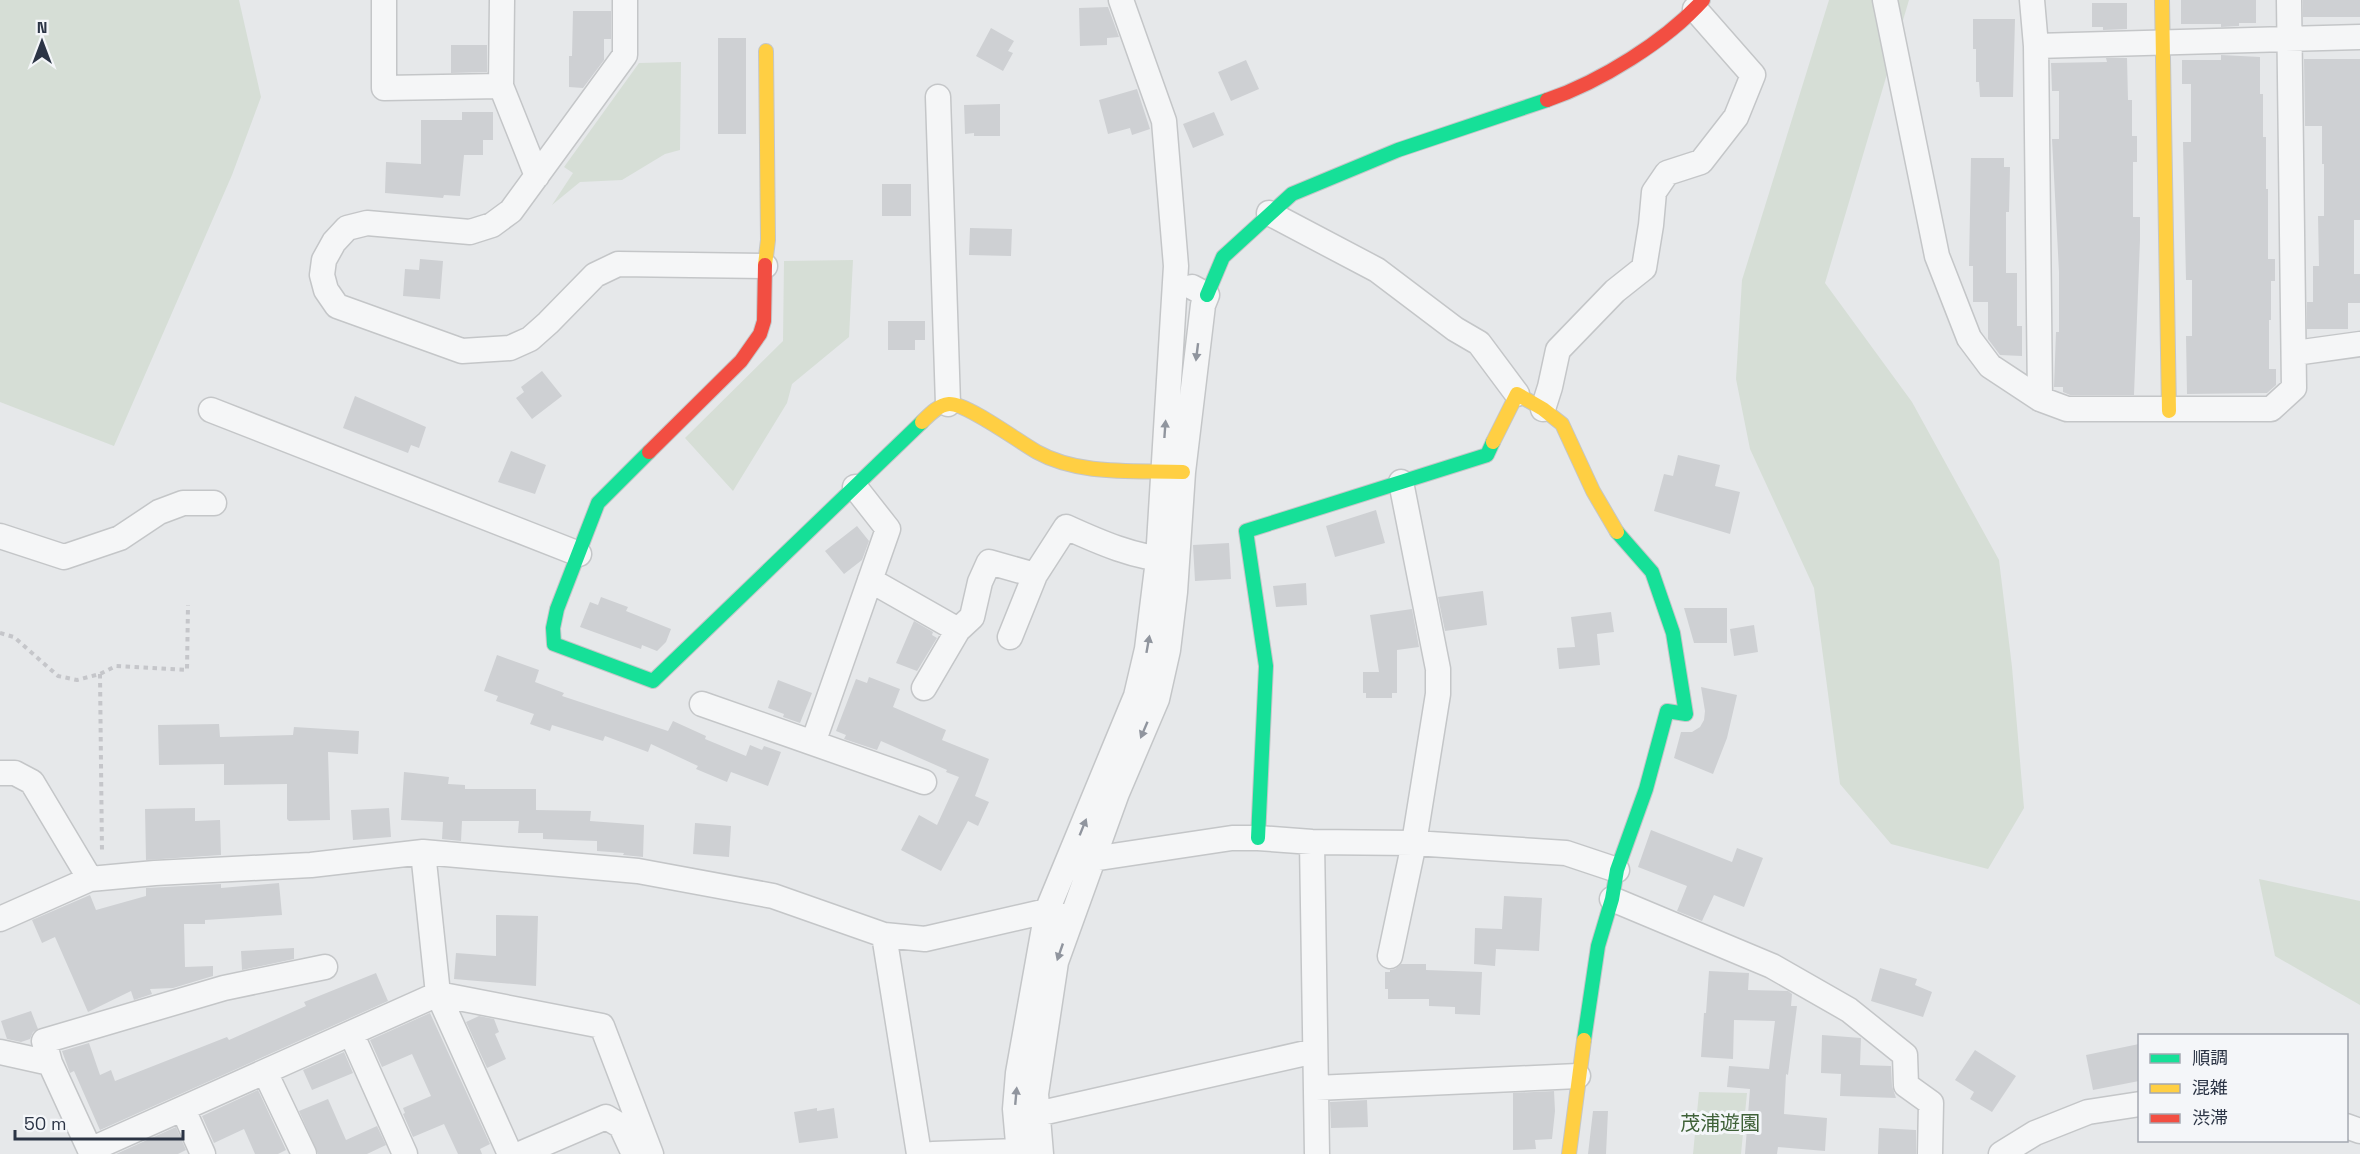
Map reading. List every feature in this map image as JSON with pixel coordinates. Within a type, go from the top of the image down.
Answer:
[{"type":"street","points":[[384,0],[384,88],[501,86]]},
{"type":"street","points":[[502,0],[501,86],[537,176]]},
{"type":"street","points":[[625,0],[625,55],[511,210],[492,225],[470,232],[367,223],[347,228],[334,242],[324,260],[322,275],[326,290],[337,306],[462,351],[490,350],[510,348],[530,339],[595,275],[618,264],[765,266]]},
{"type":"street","points":[[933,1154],[1026,1153],[1056,962],[1091,860],[1157,699],[1168,650],[1168,560],[1173,472],[1176,266],[1164,121],[1121,0]]},
{"type":"street","points":[[1886,0],[1937,256],[1969,338],[1990,366],[2040,399],[2067,409],[2169,411],[2271,409],[2294,388],[2289,0]]},
{"type":"street","points":[[2032,0],[2036,46],[2040,399]]},
{"type":"street","points":[[2162,0],[2169,411]]},
{"type":"street","points":[[1173,472],[1203,305],[1223,257],[1269,213],[1292,194],[1342,172],[1398,150],[1570,92],[1636,55],[1686,19],[1699,4],[1754,75],[1736,117],[1701,162],[1667,173],[1654,192],[1644,268],[1615,291],[1558,350],[1543,409]]},
{"type":"street","points":[[2036,46],[2360,37]]},
{"type":"street","points":[[766,51],[768,240],[764,321],[760,334],[741,361],[598,503],[557,609],[553,628],[554,644],[654,681],[935,410],[948,404],[963,407],[1040,454],[1057,460],[1096,469],[1173,472]]},
{"type":"street","points":[[938,97],[948,404]]},
{"type":"street","points":[[1269,213],[1377,270],[1455,329],[1479,343],[1517,394],[1543,409],[1562,424],[1593,491],[1618,534],[1652,572],[1672,633],[1686,714],[1667,711],[1646,789],[1617,870],[1612,899],[1598,946],[1578,1076],[1569,1154]]},
{"type":"street","points":[[1175,279],[1207,295]]},
{"type":"street","points":[[2295,353],[2360,344]]},
{"type":"street","points":[[1258,838],[1266,666],[1246,531],[1342,503],[1487,455],[1517,394]]},
{"type":"street","points":[[211,410],[579,554]]},
{"type":"street","points":[[1390,956],[1414,843],[1438,694],[1438,669],[1401,482]]},
{"type":"street","points":[[813,743],[888,529],[855,487]]},
{"type":"street","points":[[0,536],[64,557],[120,538],[159,512],[183,503],[214,503]]},
{"type":"street","points":[[1010,637],[1035,575],[1066,527],[1105,545],[1168,560]]},
{"type":"street","points":[[1030,1122],[1015,1110],[1018,1073],[1047,911],[1136,696],[1168,560]]},
{"type":"street","points":[[924,687],[958,630],[972,616],[980,582],[989,562],[1035,575]]},
{"type":"street","points":[[870,580],[958,630]]},
{"type":"street","points":[[702,704],[924,782]]},
{"type":"street","points":[[0,773],[15,773],[32,782],[96,879]]},
{"type":"street","points":[[1068,863],[1232,838],[1258,838],[1312,842],[1414,843],[1566,853],[1617,870]]},
{"type":"street","points":[[1312,842],[1317,1154]]},
{"type":"street","points":[[0,919],[96,879],[155,873],[311,865],[423,852],[638,871],[773,896],[884,936],[925,939],[1047,911],[1071,919]]},
{"type":"street","points":[[423,852],[438,994],[510,1154]]},
{"type":"street","points":[[1612,899],[1772,966],[1849,1010],[1905,1055],[1906,1085],[1931,1103],[1930,1154]]},
{"type":"street","points":[[884,936],[919,1154]]},
{"type":"street","points":[[325,967],[224,988],[44,1041],[50,1063],[88,1153],[438,994],[602,1026],[651,1154]]},
{"type":"street","points":[[351,1033],[405,1154]]},
{"type":"street","points":[[0,1052],[50,1063]]},
{"type":"street","points":[[1030,1122],[1316,1052]]},
{"type":"street","points":[[265,1072],[304,1154]]},
{"type":"street","points":[[1316,1088],[1578,1076]]},
{"type":"street","points":[[2001,1154],[2035,1132],[2088,1112],[2138,1104]]},
{"type":"street","points":[[183,1109],[203,1154]]},
{"type":"street","points":[[520,1154],[606,1117],[621,1126],[634,1154]]},
{"type":"path","points":[[0,633],[14,637],[58,676],[77,680],[100,674],[116,666],[187,670],[188,605]]},
{"type":"path","points":[[96,879],[100,674]]},
{"type":"green space","points":[[0,0],[239,0],[261,97],[232,175],[114,446],[0,402]]},
{"type":"green space","points":[[1829,0],[1909,0],[1825,283],[1912,402],[1999,560],[2012,667],[2024,808],[1988,869],[1891,844],[1840,784],[1814,588],[1750,449],[1736,379],[1742,280]]},
{"type":"green space","points":[[681,62],[680,150],[665,154],[622,180],[580,182],[552,205],[573,173],[564,167],[639,63]]},
{"type":"green space","points":[[853,260],[849,337],[792,384],[787,403],[733,491],[685,438],[783,341],[784,261]]},
{"type":"green space","points":[[2259,879],[2360,901],[2360,1005],[2275,956]]},
{"type":"green space","name":"茂浦遊園","points":[[1699,1092],[1747,1093],[1741,1154],[1693,1154]]},
{"type":"building","points":[[2181,0],[2256,0],[2256,23],[2239,23],[2239,26],[2221,27],[2221,24],[2181,24]]},
{"type":"building","points":[[2303,0],[2360,0],[2360,17],[2303,17]]},
{"type":"building","points":[[2092,3],[2127,3],[2127,29],[2103,30],[2103,27],[2092,27]]},
{"type":"building","points":[[1108,7],[1119,37],[1107,38],[1107,45],[1080,46],[1079,8]]},
{"type":"building","points":[[573,11],[611,11],[611,39],[604,39],[604,60],[583,88],[569,87]]},
{"type":"building","points":[[1973,19],[2015,19],[2013,97],[1980,97],[1979,82],[1976,82],[1976,49],[1973,49]]},
{"type":"building","points":[[991,28],[1014,41],[1008,51],[1013,53],[1003,71],[976,56]]},
{"type":"building","points":[[718,38],[746,38],[746,134],[718,134]]},
{"type":"building","points":[[451,45],[487,45],[487,72],[451,73]]},
{"type":"building","points":[[2221,55],[2260,57],[2263,137],[2266,137],[2268,259],[2275,259],[2275,281],[2271,281],[2269,369],[2276,369],[2276,385],[2267,393],[2187,394],[2186,336],[2192,336],[2192,280],[2186,280],[2183,142],[2191,142],[2191,84],[2182,84],[2182,60],[2221,60]]},
{"type":"building","points":[[2106,58],[2127,58],[2128,100],[2132,100],[2132,136],[2137,136],[2137,162],[2133,162],[2133,217],[2140,217],[2140,240],[2134,395],[2070,395],[2063,392],[2063,387],[2054,387],[2056,332],[2059,332],[2059,272],[2052,139],[2059,139],[2059,91],[2052,91],[2051,63],[2107,62]]},
{"type":"building","points":[[2304,59],[2360,59],[2360,220],[2354,220],[2354,274],[2360,274],[2360,303],[2348,303],[2348,329],[2307,329],[2307,302],[2313,302],[2313,266],[2319,266],[2318,216],[2324,216],[2324,164],[2322,164],[2322,126],[2305,126]]},
{"type":"building","points":[[1246,60],[1259,89],[1231,101],[1218,72]]},
{"type":"building","points":[[1137,89],[1150,129],[1132,135],[1130,128],[1108,134],[1099,100]]},
{"type":"building","points":[[1000,104],[1000,136],[965,134],[964,105]]},
{"type":"building","points":[[462,112],[493,112],[493,140],[483,140],[483,155],[464,155],[460,196],[444,195],[443,198],[385,193],[386,162],[421,164],[421,120],[462,120]]},
{"type":"building","points":[[1214,112],[1224,135],[1193,148],[1183,124]]},
{"type":"building","points":[[1971,158],[2004,158],[2004,167],[2010,167],[2009,212],[2006,212],[2006,273],[2017,273],[2017,326],[2022,326],[2022,356],[2000,355],[1988,339],[1988,302],[1973,302],[1973,266],[1969,266]]},
{"type":"building","points":[[882,184],[911,184],[911,216],[882,216]]},
{"type":"building","points":[[970,228],[1012,229],[1011,256],[969,255]]},
{"type":"building","points":[[420,259],[443,261],[440,299],[403,296],[405,269],[419,270]]},
{"type":"building","points":[[888,321],[925,321],[925,340],[915,340],[915,350],[888,350]]},
{"type":"building","points":[[542,371],[562,396],[532,419],[516,398],[524,392],[521,387]]},
{"type":"building","points":[[355,396],[426,427],[419,448],[411,445],[408,453],[343,428]]},
{"type":"building","points":[[511,451],[546,465],[535,494],[498,482]]},
{"type":"building","points":[[1678,455],[1720,465],[1715,486],[1740,492],[1730,534],[1654,511],[1664,474],[1673,476]]},
{"type":"building","points":[[1376,510],[1385,543],[1335,557],[1326,526]]},
{"type":"building","points":[[857,526],[869,541],[862,560],[844,574],[825,551]]},
{"type":"building","points":[[1229,543],[1231,579],[1195,581],[1193,545]]},
{"type":"building","points":[[1306,583],[1307,605],[1276,607],[1273,586]]},
{"type":"building","points":[[1483,591],[1487,625],[1445,631],[1438,597]]},
{"type":"building","points":[[601,597],[628,607],[626,611],[671,629],[666,642],[657,651],[642,645],[641,649],[580,627],[590,602],[598,605]]},
{"type":"building","points":[[1684,608],[1727,608],[1727,643],[1694,643]]},
{"type":"building","points":[[1412,609],[1419,647],[1397,650],[1397,693],[1392,693],[1392,698],[1366,698],[1366,693],[1363,693],[1363,672],[1379,672],[1370,615]]},
{"type":"building","points":[[1611,612],[1614,632],[1597,634],[1600,665],[1559,669],[1557,648],[1575,647],[1571,617]]},
{"type":"building","points":[[914,621],[933,632],[932,635],[937,638],[917,671],[896,663]]},
{"type":"building","points":[[1754,625],[1758,652],[1734,656],[1730,629]]},
{"type":"building","points":[[497,655],[539,670],[535,682],[564,693],[562,696],[668,731],[673,721],[706,736],[705,739],[746,756],[750,745],[762,750],[764,746],[781,752],[768,786],[731,772],[727,782],[696,769],[698,766],[651,744],[648,752],[605,736],[603,741],[552,725],[550,731],[530,724],[534,714],[496,701],[498,696],[484,691]]},
{"type":"building","points":[[869,677],[900,689],[893,707],[946,730],[942,740],[989,759],[975,796],[989,802],[978,826],[968,821],[941,871],[901,850],[919,815],[937,825],[959,777],[881,741],[877,750],[844,739],[846,735],[836,731],[856,679],[867,683]]},
{"type":"building","points":[[778,680],[812,693],[800,723],[768,708]]},
{"type":"building","points":[[1701,687],[1737,695],[1727,738],[1713,774],[1674,758],[1681,732],[1692,732],[1700,727],[1704,720],[1705,711]]},
{"type":"building","points":[[219,724],[220,737],[293,735],[294,727],[359,731],[358,754],[328,752],[330,820],[289,821],[287,819],[287,784],[224,785],[224,764],[159,765],[158,725]]},
{"type":"building","points":[[404,772],[449,777],[448,784],[465,785],[465,789],[536,789],[536,810],[591,811],[590,821],[644,825],[643,857],[597,851],[597,841],[543,839],[543,833],[518,833],[519,821],[462,821],[461,841],[442,839],[443,822],[401,820]]},
{"type":"building","points":[[195,808],[195,821],[220,820],[221,855],[146,860],[145,809]]},
{"type":"building","points":[[389,808],[391,837],[353,840],[351,810]]},
{"type":"building","points":[[695,823],[731,826],[729,857],[693,854]]},
{"type":"building","points":[[1651,830],[1732,862],[1737,848],[1763,858],[1744,907],[1714,895],[1702,921],[1677,911],[1687,886],[1638,867]]},
{"type":"building","points":[[279,883],[282,915],[205,920],[205,924],[184,924],[185,967],[213,966],[213,976],[173,988],[150,989],[152,994],[134,1000],[131,991],[88,1012],[55,937],[42,943],[32,920],[90,895],[96,910],[146,896],[146,888],[221,884],[221,888]]},
{"type":"building","points":[[1504,896],[1542,898],[1539,951],[1496,949],[1495,966],[1474,964],[1475,928],[1502,929]]},
{"type":"building","points":[[496,915],[538,916],[536,986],[454,979],[456,953],[496,956]]},
{"type":"building","points":[[294,948],[294,959],[242,970],[241,951]]},
{"type":"building","points":[[1401,964],[1426,964],[1426,970],[1482,972],[1480,1015],[1455,1014],[1455,1007],[1429,1006],[1429,999],[1388,999],[1388,989],[1385,989],[1385,972],[1390,972]]},
{"type":"building","points":[[1880,968],[1917,979],[1915,985],[1932,992],[1923,1017],[1871,1001]]},
{"type":"building","points":[[1709,971],[1749,973],[1748,990],[1788,991],[1792,994],[1791,1006],[1797,1006],[1788,1075],[1786,1074],[1784,1114],[1827,1118],[1825,1151],[1778,1147],[1777,1154],[1745,1154],[1750,1089],[1727,1087],[1729,1066],[1769,1069],[1775,1021],[1734,1020],[1733,1059],[1701,1057]]},
{"type":"building","points":[[376,973],[388,1001],[100,1130],[74,1071],[70,1073],[62,1051],[89,1043],[100,1075],[111,1070],[115,1081],[227,1037],[229,1040],[306,1006],[304,1002]]},
{"type":"building","points":[[31,1011],[38,1029],[33,1032],[30,1039],[21,1042],[7,1039],[1,1021]]},
{"type":"building","points":[[430,1013],[490,1144],[480,1149],[482,1154],[458,1154],[444,1124],[413,1137],[403,1114],[405,1113],[403,1108],[431,1096],[412,1054],[382,1067],[370,1040]]},
{"type":"building","points":[[479,1016],[494,1019],[499,1032],[495,1034],[506,1059],[487,1068],[466,1022]]},
{"type":"building","points":[[1822,1035],[1861,1038],[1860,1065],[1891,1066],[1892,1086],[1896,1098],[1840,1096],[1841,1074],[1821,1073]]},
{"type":"building","points":[[2138,1044],[2138,1081],[2093,1090],[2086,1055]]},
{"type":"building","points":[[1975,1050],[2016,1076],[1992,1112],[1970,1099],[1974,1092],[1955,1080]]},
{"type":"building","points":[[344,1052],[353,1073],[312,1090],[303,1070]]},
{"type":"building","points":[[258,1090],[286,1150],[278,1154],[255,1154],[244,1129],[214,1143],[202,1116]]},
{"type":"building","points":[[1554,1091],[1555,1111],[1552,1139],[1535,1140],[1536,1149],[1513,1150],[1513,1093]]},
{"type":"building","points":[[328,1099],[346,1140],[377,1126],[386,1145],[367,1154],[318,1154],[299,1111]]},
{"type":"building","points":[[1367,1100],[1368,1127],[1331,1128],[1330,1102]]},
{"type":"building","points":[[817,1108],[817,1111],[834,1108],[838,1138],[799,1143],[794,1112]]},
{"type":"building","points":[[1593,1111],[1608,1111],[1606,1154],[1588,1154]]},
{"type":"building","points":[[176,1127],[186,1150],[178,1154],[116,1154]]},
{"type":"building","points":[[1879,1128],[1916,1130],[1916,1154],[1878,1154]]},
{"type":"traffic: fast","points":[[1207,295],[1223,257],[1292,194],[1398,150],[1547,100]]},
{"type":"traffic: fast","points":[[649,452],[598,503],[557,609],[553,628],[554,644],[653,681],[922,422]]},
{"type":"traffic: fast","points":[[1258,838],[1266,666],[1246,531],[1487,455],[1493,442]]},
{"type":"traffic: fast","points":[[1584,1040],[1598,946],[1612,899],[1617,870],[1646,789],[1667,711],[1686,714],[1673,633],[1652,572],[1617,532]]},
{"type":"traffic: slow","points":[[2162,0],[2169,411]]},
{"type":"traffic: slow","points":[[765,265],[768,240],[766,51]]},
{"type":"traffic: slow","points":[[1493,442],[1517,394],[1543,409],[1562,424],[1593,491],[1617,532]]},
{"type":"traffic: slow","points":[[922,422],[941,406],[957,405],[1054,460],[1071,465],[1109,470],[1183,472]]},
{"type":"traffic: slow","points":[[1569,1154],[1584,1040]]},
{"type":"traffic: jam","points":[[1547,100],[1589,83],[1631,59],[1670,30],[1703,0]]},
{"type":"traffic: jam","points":[[649,452],[741,361],[760,334],[764,321],[765,265]]}]
